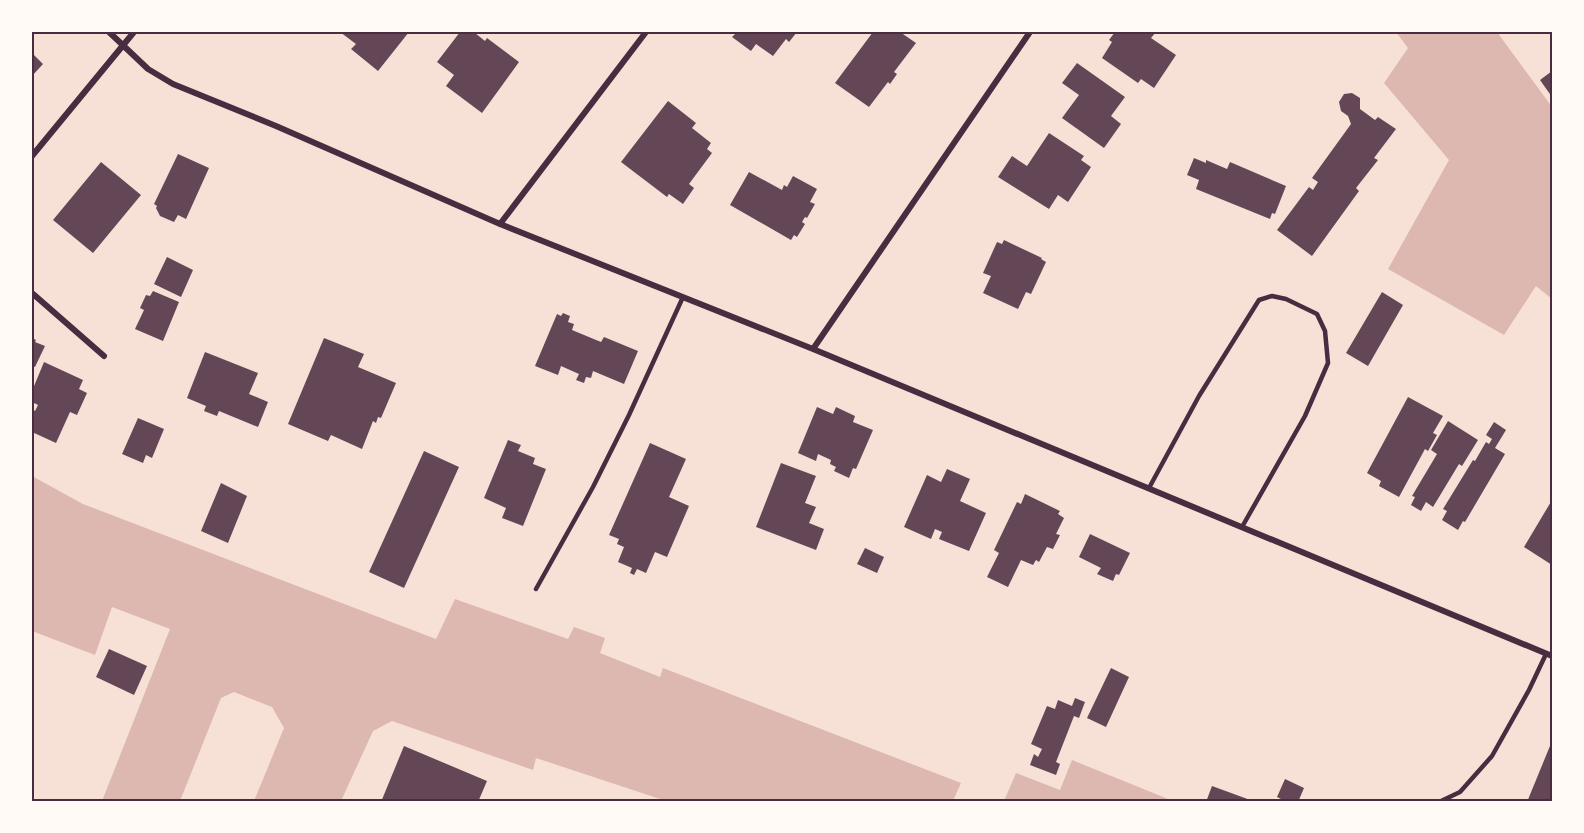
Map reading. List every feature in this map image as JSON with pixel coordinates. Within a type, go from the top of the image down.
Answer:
[{"type":"street","points":[[109,32],[148,69],[173,84],[276,126],[500,224],[813,349],[1549,655]]},
{"type":"street","points":[[32,156],[134,32]]},
{"type":"street","points":[[500,224],[646,32]]},
{"type":"street","points":[[813,349],[1030,32]]},
{"type":"street","points":[[32,293],[104,356]]},
{"type":"lane","points":[[1149,488],[1198,396],[1259,300],[1272,296],[1286,299],[1317,314],[1325,331],[1328,363],[1305,416],[1242,527]]},
{"type":"lane","points":[[536,589],[594,487],[682,297]]},
{"type":"lane","points":[[1439,801],[1460,792],[1492,756],[1549,655]]},
{"type":"shaded area","points":[[1396,32],[1497,32],[1552,107],[1552,299],[1536,286],[1504,335],[1388,269],[1449,160],[1384,83],[1408,48]]},
{"type":"shaded area","points":[[32,476],[83,504],[436,639],[455,599],[568,639],[574,627],[605,638],[600,653],[660,677],[663,668],[961,783],[953,801],[666,801],[536,758],[533,770],[392,721],[373,731],[341,801],[254,801],[284,728],[272,707],[234,692],[221,698],[180,801],[102,801],[170,629],[112,607],[95,655],[32,631]]},
{"type":"shaded area","points":[[1072,760],[1173,801],[1004,801],[1016,773],[1060,790]]},
{"type":"building","points":[[340,32],[409,32],[378,71],[351,49],[356,44]]},
{"type":"building","points":[[460,32],[476,32],[485,41],[487,38],[519,62],[482,113],[446,86],[454,75],[437,62]]},
{"type":"building","points":[[737,32],[797,32],[789,42],[786,39],[773,56],[756,44],[751,51],[732,37]]},
{"type":"building","points":[[873,32],[900,32],[916,43],[894,72],[897,74],[890,84],[888,82],[869,107],[835,83]]},
{"type":"building","points":[[1115,32],[1156,32],[1151,38],[1176,55],[1154,88],[1141,79],[1138,83],[1102,58]]},
{"type":"building","points":[[32,53],[43,64],[32,76]]},
{"type":"building","points":[[1077,63],[1125,97],[1111,116],[1121,124],[1104,148],[1062,118],[1079,95],[1062,83]]},
{"type":"building","points":[[1552,71],[1552,97],[1540,80]]},
{"type":"building","points":[[1352,93],[1360,98],[1360,109],[1375,120],[1378,117],[1396,129],[1374,158],[1378,160],[1356,188],[1359,191],[1312,256],[1277,230],[1309,187],[1313,190],[1318,182],[1312,178],[1351,124],[1348,116],[1341,111],[1339,102],[1344,94]]},
{"type":"building","points":[[668,101],[696,123],[692,128],[711,143],[707,149],[712,153],[689,184],[694,188],[683,204],[669,194],[667,197],[621,162]]},
{"type":"building","points":[[1049,133],[1084,156],[1081,160],[1091,167],[1068,202],[1058,195],[1049,209],[998,177],[1012,156],[1027,166]]},
{"type":"building","points":[[178,154],[209,168],[186,219],[178,215],[174,222],[160,216],[154,204]]},
{"type":"building","points":[[1194,158],[1206,163],[1206,160],[1227,169],[1230,162],[1286,186],[1275,214],[1272,213],[1270,219],[1196,189],[1199,180],[1187,175]]},
{"type":"building","points":[[101,162],[141,195],[93,253],[53,220]]},
{"type":"building","points":[[749,172],[782,190],[784,185],[787,187],[793,176],[817,189],[810,202],[815,204],[802,222],[805,224],[797,237],[794,235],[791,240],[730,205]]},
{"type":"building","points":[[1004,240],[1046,262],[1031,294],[1026,292],[1018,309],[983,293],[991,276],[983,273],[997,242],[1002,244]]},
{"type":"building","points":[[167,257],[193,270],[181,297],[154,284]]},
{"type":"building","points":[[153,291],[179,302],[163,341],[135,329],[144,310],[140,308],[146,295],[150,296]]},
{"type":"building","points":[[1382,292],[1403,305],[1368,366],[1346,353]]},
{"type":"building","points":[[563,313],[570,316],[568,322],[574,324],[572,330],[601,342],[604,337],[638,351],[624,384],[593,371],[591,378],[586,377],[584,383],[576,380],[579,374],[561,366],[558,375],[535,366],[557,314],[561,316]]},
{"type":"building","points":[[32,338],[36,340],[35,342],[45,346],[35,367],[32,366]]},
{"type":"building","points":[[324,338],[364,354],[358,367],[396,383],[381,418],[378,417],[376,423],[373,421],[362,449],[331,435],[328,441],[288,424]]},
{"type":"building","points":[[205,352],[258,373],[249,394],[268,402],[258,427],[219,411],[217,416],[204,411],[206,406],[187,398]]},
{"type":"building","points":[[44,362],[83,380],[79,389],[87,393],[77,415],[70,412],[56,443],[32,432],[32,409],[35,411],[38,405],[32,402],[32,391]]},
{"type":"building","points":[[1408,397],[1443,416],[1433,433],[1437,435],[1428,451],[1425,449],[1399,497],[1379,486],[1381,481],[1367,473]]},
{"type":"building","points":[[817,407],[833,414],[836,407],[855,416],[853,422],[873,430],[856,469],[853,468],[849,478],[834,471],[836,467],[830,464],[831,460],[818,454],[816,461],[798,453]]},
{"type":"building","points":[[138,418],[164,429],[152,458],[146,455],[143,463],[122,454]]},
{"type":"building","points":[[1448,421],[1478,440],[1462,466],[1459,464],[1433,507],[1426,502],[1421,511],[1411,505],[1415,497],[1412,496],[1437,454],[1431,450]]},
{"type":"building","points":[[1494,422],[1506,430],[1495,448],[1505,454],[1458,530],[1442,520],[1447,511],[1443,509],[1473,460],[1475,461],[1486,442],[1489,444],[1492,439],[1486,435]]},
{"type":"building","points":[[508,440],[521,445],[518,451],[535,458],[533,464],[546,469],[523,526],[502,518],[506,508],[484,498]]},
{"type":"building","points":[[650,443],[686,459],[669,497],[689,506],[667,557],[655,552],[646,573],[637,569],[634,575],[630,573],[632,568],[618,562],[624,547],[617,544],[619,539],[609,535]]},
{"type":"building","points":[[424,451],[459,467],[404,588],[369,572]]},
{"type":"building","points":[[781,463],[816,476],[805,503],[816,507],[809,523],[824,529],[816,550],[756,527]]},
{"type":"building","points":[[947,469],[970,479],[960,501],[986,513],[969,551],[939,539],[942,532],[935,529],[931,539],[904,527],[927,475],[941,482]]},
{"type":"building","points":[[221,483],[247,496],[228,543],[201,531]]},
{"type":"building","points":[[1025,494],[1060,511],[1058,514],[1064,518],[1056,534],[1060,535],[1053,549],[1047,547],[1039,562],[1036,560],[1033,565],[1021,560],[1008,587],[987,577],[999,553],[994,550],[1017,502],[1021,504]]},
{"type":"building","points":[[1552,500],[1552,565],[1524,547]]},
{"type":"building","points":[[1090,534],[1130,553],[1119,575],[1116,574],[1113,581],[1097,574],[1101,568],[1079,557]]},
{"type":"building","points":[[865,548],[884,557],[877,573],[857,564]]},
{"type":"building","points":[[109,649],[147,666],[134,695],[96,677]]},
{"type":"building","points":[[1111,668],[1129,677],[1106,727],[1087,718]]},
{"type":"building","points":[[1075,698],[1085,702],[1079,718],[1074,716],[1056,762],[1060,764],[1056,775],[1030,765],[1034,754],[1038,757],[1042,749],[1031,744],[1047,706],[1055,709],[1058,700],[1072,706]]},
{"type":"building","points":[[1552,741],[1552,802],[1527,802]]},
{"type":"building","points":[[404,746],[487,781],[478,802],[381,802]]},
{"type":"building","points":[[1285,779],[1304,788],[1298,802],[1287,802],[1277,797]]},
{"type":"building","points":[[1212,786],[1253,801],[1253,802],[1206,802]]}]
